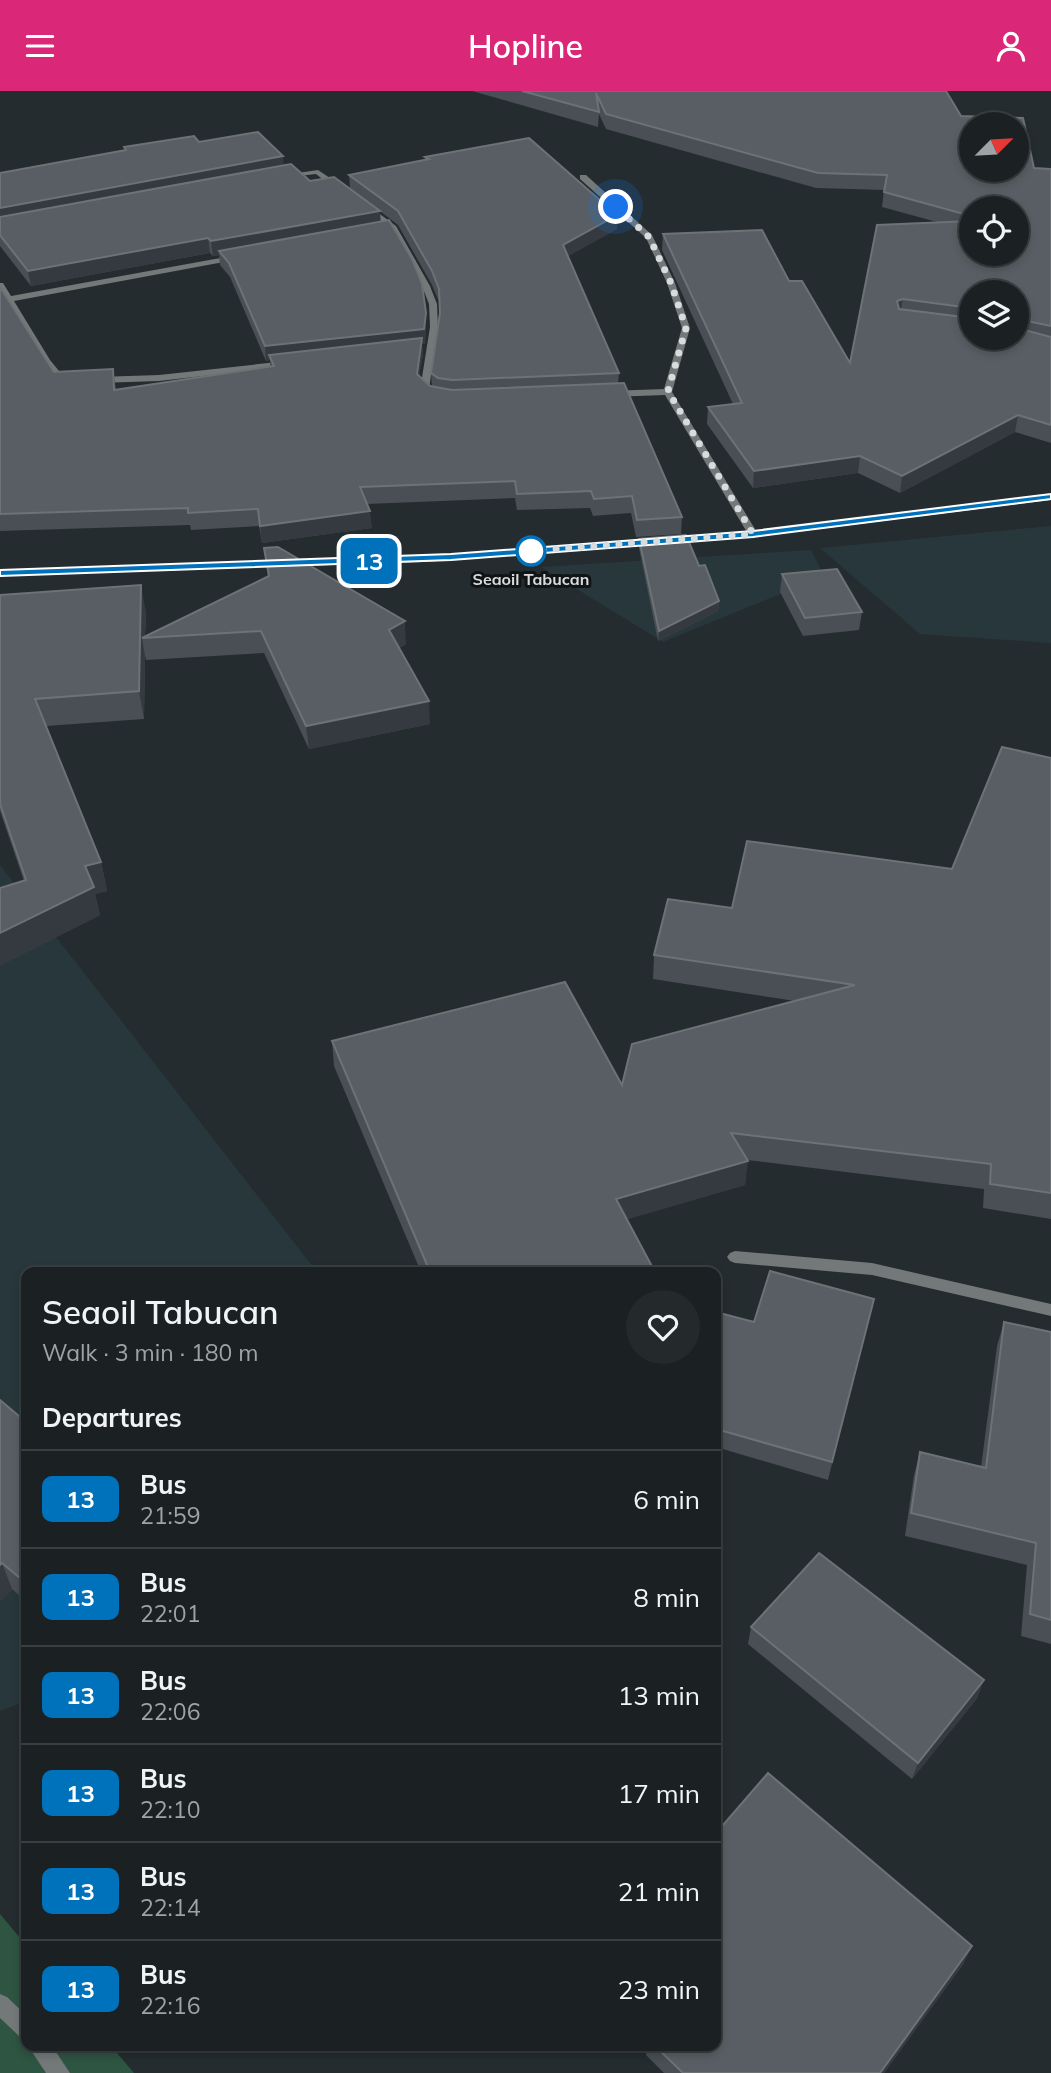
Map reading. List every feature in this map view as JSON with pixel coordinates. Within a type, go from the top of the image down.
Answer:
[{"type":"main road","points":[[0,573],[424,559],[753,534],[1051,497]]},
{"type":"street","points":[[276,176],[304,171],[318,172],[351,196]]},
{"type":"street","points":[[583,177],[649,237],[671,283],[686,328],[668,391],[753,534]]},
{"type":"street","points":[[361,204],[393,228],[426,286],[433,304],[435,327],[425,390],[434,398],[443,400]]},
{"type":"street","points":[[380,231],[393,228]]},
{"type":"street","points":[[9,299],[242,256]]},
{"type":"street","points":[[0,285],[56,373],[80,380]]},
{"type":"street","points":[[418,349],[431,348]]},
{"type":"street","points":[[93,380],[159,378],[295,363]]},
{"type":"street","points":[[600,394],[668,391]]},
{"type":"street","points":[[735,1257],[872,1269],[1051,1310]]},
{"type":"street","points":[[0,2004],[21,2024]]},
{"type":"street","points":[[43,2051],[59,2073]]},
{"type":"shaded area","points":[[1051,526],[1051,643],[920,634],[820,548]]},
{"type":"shaded area","points":[[811,550],[824,576],[663,642],[541,567]]},
{"type":"shaded area","points":[[0,865],[313,1267],[21,1267],[21,1703],[0,1711]]},
{"type":"green space","points":[[0,1914],[21,1939],[21,2051],[115,2051],[134,2073],[0,2073]]},
{"type":"building","points":[[522,91],[946,91],[959,113],[959,182],[1029,182],[1029,145],[1034,168],[1051,169],[1051,326],[1029,321],[1029,280],[959,280],[959,306],[903,299],[897,301],[899,309],[959,316],[959,350],[1029,350],[1029,331],[1051,337],[1051,425],[1018,415],[902,476],[860,456],[754,471],[708,407],[742,403],[663,234],[762,230],[789,281],[802,281],[850,363],[877,225],[959,222],[959,266],[1029,266],[1029,196],[959,196],[959,213],[884,192],[887,175],[818,173],[606,114],[596,93],[599,112]]},
{"type":"building","points":[[258,132],[283,156],[0,208],[0,173],[126,150],[124,147],[194,136],[199,142]]},
{"type":"building","points":[[529,138],[617,215],[563,245],[619,373],[452,380],[438,378],[431,373],[440,313],[439,289],[432,271],[398,211],[349,175],[429,159],[425,157]]},
{"type":"building","points":[[291,164],[310,181],[334,177],[380,211],[211,241],[208,238],[28,271],[0,235],[0,217]]},
{"type":"building","points":[[389,220],[412,259],[422,284],[426,313],[424,329],[265,346],[229,263],[219,251]]},
{"type":"building","points":[[0,287],[54,372],[113,369],[114,390],[274,366],[269,355],[422,338],[417,374],[430,386],[452,390],[624,383],[682,517],[637,520],[632,496],[594,499],[591,491],[517,494],[515,481],[360,487],[370,511],[260,526],[258,509],[188,513],[188,508],[0,514]]},
{"type":"building","points":[[686,535],[699,566],[705,565],[719,601],[659,631],[639,539]]},
{"type":"building","points":[[278,547],[405,621],[389,630],[429,701],[306,726],[261,631],[142,638],[269,576],[264,548]]},
{"type":"building","points":[[837,569],[862,612],[805,618],[782,574]]},
{"type":"building","points":[[141,585],[139,691],[35,699],[101,862],[85,866],[94,887],[0,933],[0,888],[26,880],[0,804],[0,595]]},
{"type":"building","points":[[1002,747],[1051,758],[1051,1193],[990,1184],[991,1164],[731,1133],[748,1161],[616,1199],[652,1267],[428,1267],[332,1041],[565,982],[622,1085],[632,1044],[855,985],[654,955],[668,899],[732,908],[747,841],[952,869]]},
{"type":"building","points":[[770,1271],[874,1299],[832,1462],[721,1430],[721,1313],[754,1322]]},
{"type":"building","points":[[1004,1322],[1051,1332],[1051,1620],[1030,1614],[1036,1543],[911,1513],[920,1452],[986,1468]]},
{"type":"building","points":[[0,1400],[21,1418],[21,1579],[2,1563],[0,1565]]},
{"type":"building","points":[[819,1553],[984,1680],[918,1763],[751,1627]]},
{"type":"building","points":[[768,1773],[972,1946],[880,2073],[683,2073],[660,2051],[721,2051],[721,1827]]},
{"type":"bus line","name":"13","points":[[0,573],[424,559],[753,534],[1051,497]]},
{"type":"place","name":"Seaoil Tabucan","points":[[531,551]]},
{"type":"route","points":[[531,551],[753,534],[668,391],[686,328],[671,283],[649,237],[616,207]]}]
